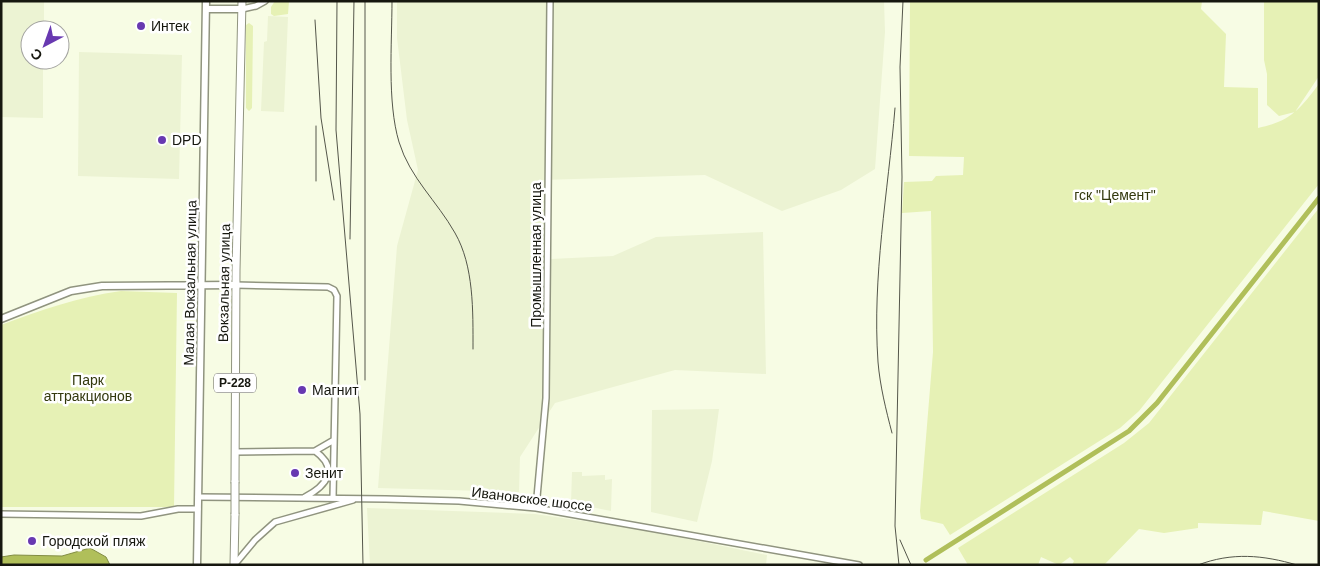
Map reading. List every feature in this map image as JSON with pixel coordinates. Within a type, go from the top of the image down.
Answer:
[{"type":"highway","name":"Вокзальная улица","points":[[234,565],[236,514],[236,285],[242,5]]},
{"type":"main road","name":"Малая Вокзальная улица","points":[[197,565],[203,284],[206,1]]},
{"type":"main road","points":[[206,9],[242,5]]},
{"type":"main road","points":[[1,319],[71,291],[88,288],[120,284],[236,285]]},
{"type":"street","points":[[242,5],[257,4],[265,1]]},
{"type":"street","name":"Промышленная улица","points":[[536,508],[546,398],[550,1]]},
{"type":"street","points":[[236,285],[328,286],[334,290],[337,306],[333,498]]},
{"type":"street","points":[[236,452],[315,451],[334,440]]},
{"type":"street","points":[[304,498],[318,490],[329,474],[328,465],[323,457],[315,451]]},
{"type":"street","name":"Ивановское шоссе","points":[[198,497],[459,501],[536,508],[858,565]]},
{"type":"street","points":[[234,565],[255,540],[275,522],[358,499]]},
{"type":"street","points":[[1,514],[141,516],[178,509],[198,509]]},
{"type":"shaded area","points":[[1,1],[44,1],[44,20],[20,20],[20,70],[43,70],[43,118],[1,117]]},
{"type":"shaded area","points":[[397,1],[884,1],[885,32],[875,169],[841,190],[782,211],[705,175],[542,180],[551,259],[613,256],[656,237],[763,232],[766,374],[675,370],[555,403],[520,457],[519,492],[378,488],[397,246],[418,170],[407,120],[397,38]]},
{"type":"shaded area","points":[[268,16],[288,17],[284,112],[261,111],[264,42],[267,41]]},
{"type":"shaded area","points":[[79,52],[182,55],[179,179],[78,176]]},
{"type":"shaded area","points":[[719,409],[712,461],[697,522],[651,512],[652,410]]},
{"type":"shaded area","points":[[572,472],[582,472],[582,476],[605,475],[605,480],[612,479],[611,511],[571,503]]},
{"type":"shaded area","points":[[367,508],[535,514],[644,530],[767,555],[766,565],[370,565]]},
{"type":"shaded area","points":[[90,548],[106,557],[110,565],[1,565],[1,557],[14,555],[62,556]]},
{"type":"green space","points":[[275,1],[289,1],[288,14],[274,16],[271,14],[271,7]]},
{"type":"green space","name":"гск \"Цемент\"","points":[[910,1],[1202,1],[1201,9],[1226,34],[1224,87],[1258,88],[1258,128],[1287,118],[1300,108],[1319,84],[1319,184],[1139,411],[1120,428],[950,535],[943,524],[921,519],[920,511],[933,352],[931,211],[902,213],[904,182],[932,181],[936,176],[963,175],[964,157],[909,156]]},
{"type":"green space","points":[[1264,1],[1319,1],[1319,76],[1295,112],[1279,116],[1267,105],[1267,74],[1264,60]]},
{"type":"green space","points":[[249,23],[253,26],[252,108],[249,111],[246,108],[246,25]]},
{"type":"green space","points":[[1319,208],[1319,521],[1263,511],[1261,525],[1198,523],[1198,528],[1164,533],[1139,529],[1104,565],[1072,565],[1074,561],[1070,557],[1059,565],[1041,557],[1038,565],[968,565],[958,548],[1124,443],[1149,423]]},
{"type":"green space","name":"Парк аттракционов","points":[[121,291],[177,293],[174,507],[1,507],[1,325],[60,305]]},
{"type":"waterway","points":[[926,560],[1129,431],[1157,403],[1319,198]]},
{"type":"railway","points":[[337,1],[336,130],[360,414],[363,565]]},
{"type":"railway","points":[[350,239],[354,1]]},
{"type":"railway","points":[[365,1],[365,380]]},
{"type":"railway","points":[[392,1],[391,72],[395,126],[399,142],[410,167],[448,221],[466,260],[471,289],[473,349]]},
{"type":"railway","points":[[899,565],[895,526],[902,177],[900,67],[903,1]]},
{"type":"railway","points":[[315,20],[321,118],[334,200]]},
{"type":"railway","points":[[892,433],[880,380],[877,298],[895,108]]},
{"type":"railway","points":[[316,126],[316,181]]},
{"type":"railway","points":[[900,540],[911,565]]},
{"type":"railway","points":[[1198,565],[1223,558],[1248,556],[1297,565]]},
{"type":"place","name":"Интек","points":[[141,26]]},
{"type":"place","name":"DPD","points":[[162,140]]},
{"type":"place","name":"Магнит","points":[[302,390]]},
{"type":"place","name":"Зенит","points":[[295,473]]},
{"type":"place","name":"Городской пляж","points":[[32,541]]}]
